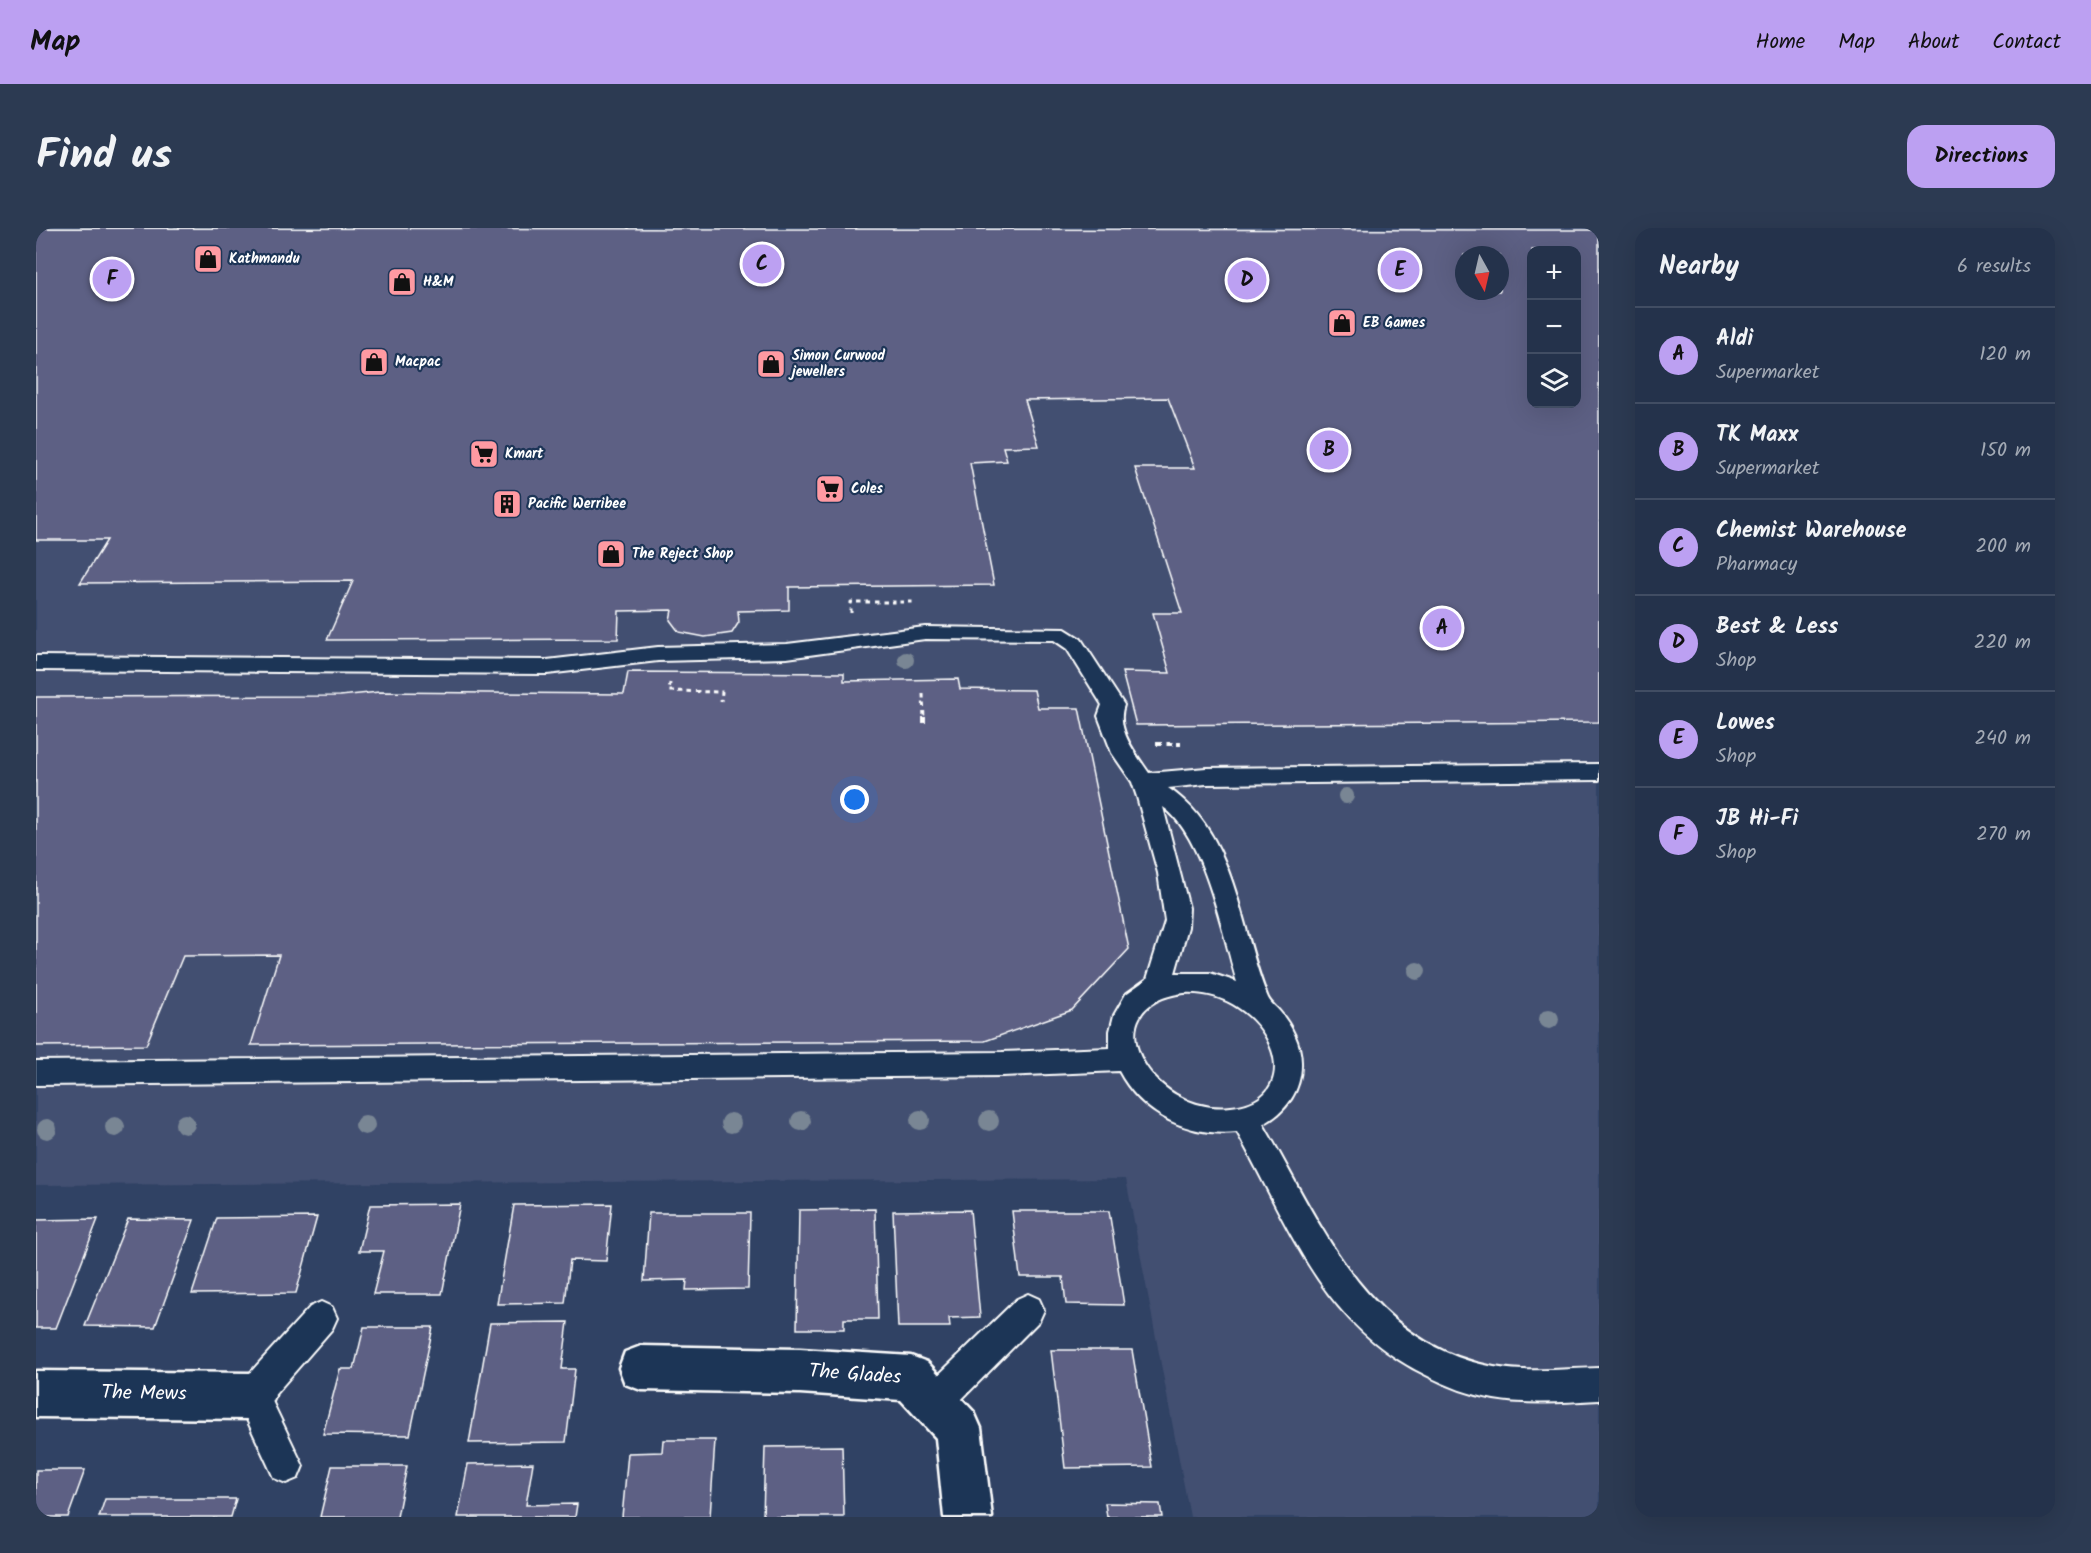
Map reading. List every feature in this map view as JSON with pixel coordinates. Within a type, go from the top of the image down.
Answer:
[{"type":"street","name":"The Glades","points":[[641,1368],[800,1371],[911,1378],[958,1428],[968,1517]]},
{"type":"street","name":"The Mews","points":[[36,1394],[252,1396]]},
{"type":"lane","points":[[36,663],[547,667],[658,654],[787,651],[926,633],[1058,634],[1074,644],[1113,705],[1109,716],[1126,758],[1143,782],[1175,895],[1177,921],[1173,942],[1154,989]]},
{"type":"lane","points":[[1143,782],[1206,776],[1599,772]]},
{"type":"lane","points":[[1143,782],[1177,805],[1196,828],[1212,859],[1258,1007]]},
{"type":"lane","points":[[1195,981],[1239,994],[1258,1007],[1280,1034],[1287,1049],[1289,1071],[1282,1092],[1267,1108],[1245,1119],[1217,1122],[1179,1111],[1161,1102],[1140,1082],[1126,1059],[1122,1037],[1126,1018],[1136,1001],[1154,989],[1173,983],[1195,981]]},
{"type":"lane","points":[[36,1073],[990,1065],[1126,1059]]},
{"type":"lane","points":[[1245,1119],[1268,1157],[1304,1230],[1335,1279],[1372,1318],[1414,1352],[1454,1371],[1495,1383],[1599,1384]]},
{"type":"lane","points":[[934,1403],[1028,1311]]},
{"type":"lane","points":[[286,1466],[252,1396],[321,1318]]},
{"type":"path","points":[[721,700],[722,692]]},
{"type":"path","points":[[922,694],[924,723]]},
{"type":"path","points":[[1113,705],[1156,744],[1192,744]]},
{"type":"shaded area","name":"Pacific Werribee","points":[[36,228],[1599,228],[1599,1517],[1190,1517],[1126,1179],[36,1185]]},
{"type":"building","name":"Pacific Werribee","points":[[36,228],[1599,230],[1599,722],[1136,725],[1122,672],[1170,673],[1153,613],[1182,613],[1135,468],[1195,468],[1168,398],[1025,400],[1039,446],[1003,447],[1007,461],[970,463],[994,585],[789,587],[789,610],[738,611],[739,622],[732,633],[705,637],[679,632],[670,620],[672,610],[619,611],[618,639],[327,640],[353,581],[80,583],[107,540],[36,540]]},
{"type":"building","points":[[628,672],[844,673],[844,681],[958,679],[960,689],[1034,690],[1038,708],[1079,708],[1129,949],[1072,1010],[985,1041],[251,1045],[279,955],[183,956],[146,1045],[36,1046],[36,697],[340,696],[379,692],[624,694]]},
{"type":"building","points":[[460,1204],[442,1294],[373,1294],[384,1251],[359,1251],[370,1205]]},
{"type":"building","points":[[612,1204],[606,1261],[570,1260],[565,1303],[497,1304],[514,1205]]},
{"type":"building","points":[[875,1209],[878,1319],[844,1319],[844,1329],[797,1329],[799,1210]]},
{"type":"building","points":[[970,1210],[980,1317],[949,1318],[950,1327],[898,1327],[893,1211]]},
{"type":"building","points":[[1012,1211],[1109,1211],[1124,1305],[1066,1304],[1063,1277],[1020,1277]]},
{"type":"building","points":[[649,1213],[750,1213],[748,1289],[686,1290],[687,1280],[644,1281]]},
{"type":"building","points":[[317,1217],[296,1293],[192,1294],[217,1218]]},
{"type":"building","points":[[98,1219],[56,1328],[36,1328],[36,1220]]},
{"type":"building","points":[[128,1219],[194,1220],[155,1327],[85,1326]]},
{"type":"building","points":[[568,1322],[562,1369],[575,1369],[566,1442],[469,1443],[490,1323]]},
{"type":"building","points":[[364,1327],[433,1327],[410,1435],[323,1434],[340,1369],[354,1369]]},
{"type":"building","points":[[1051,1350],[1132,1350],[1152,1467],[1065,1468]]},
{"type":"building","points":[[663,1440],[715,1440],[710,1517],[622,1517],[628,1453],[662,1452]]},
{"type":"building","points":[[842,1446],[844,1517],[763,1517],[765,1447]]},
{"type":"building","points":[[533,1463],[526,1505],[577,1504],[575,1517],[458,1517],[468,1464]]},
{"type":"building","points":[[332,1466],[407,1466],[397,1517],[320,1517]]},
{"type":"building","points":[[36,1470],[85,1470],[68,1517],[36,1517]]},
{"type":"building","points":[[105,1499],[236,1499],[231,1517],[99,1517]]},
{"type":"building","points":[[1105,1503],[1160,1504],[1162,1517],[1107,1517]]},
{"type":"place","name":"Kathmandu","points":[[208,259]]},
{"type":"place","name":"Chemist Warehouse","points":[[762,264]]},
{"type":"place","name":"Lowes","points":[[1400,270]]},
{"type":"place","name":"JB Hi-Fi","points":[[112,279]]},
{"type":"place","name":"Best & Less","points":[[1247,280]]},
{"type":"place","name":"H&M","points":[[402,282]]},
{"type":"place","name":"EB Games","points":[[1342,323]]},
{"type":"place","name":"Macpac","points":[[374,362]]},
{"type":"place","name":"Simon Curwood jewellers","points":[[771,364]]},
{"type":"place","name":"TK Maxx","points":[[1329,450]]},
{"type":"place","name":"Kmart","points":[[484,454]]},
{"type":"place","name":"Coles","points":[[830,489]]},
{"type":"place","name":"Pacific Werribee","points":[[507,504]]},
{"type":"place","name":"The Reject Shop","points":[[611,554]]},
{"type":"place","name":"Aldi","points":[[1442,628]]}]
